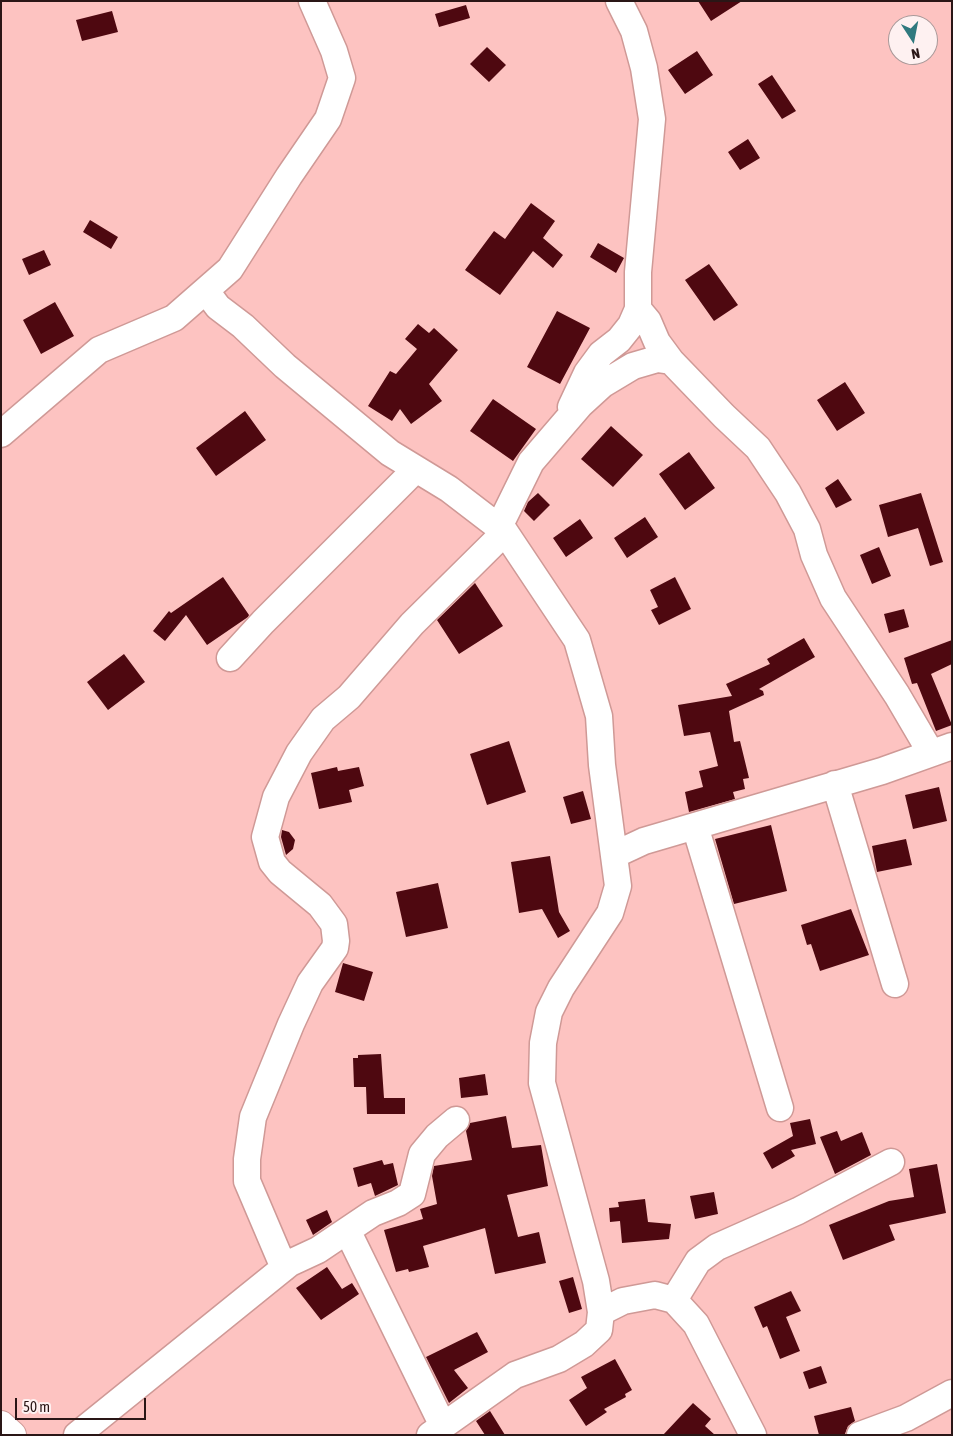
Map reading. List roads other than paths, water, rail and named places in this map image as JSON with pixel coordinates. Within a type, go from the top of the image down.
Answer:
[{"type":"main road","points":[[1,1425],[12,1435]]},
{"type":"street","points":[[1,434],[99,350],[174,318],[230,269],[328,119],[342,78],[334,51],[312,1]]},
{"type":"street","points":[[566,422],[587,373],[601,354],[619,340],[631,324],[638,309],[638,272],[652,119],[644,68],[634,31],[619,1]]},
{"type":"street","points":[[206,291],[218,307],[243,326],[285,366],[390,453],[449,489],[502,530],[577,640],[599,716],[602,765],[618,886],[610,913],[560,988],[549,1012],[542,1044],[542,1083],[596,1281],[601,1312],[599,1330],[584,1344],[559,1360],[515,1375],[436,1430],[348,1232]]},
{"type":"street","points":[[614,855],[644,841],[882,771],[946,749],[897,695],[833,598],[814,555],[807,529],[788,493],[758,448],[671,361],[657,342],[648,321],[638,309]]},
{"type":"street","points":[[284,1268],[247,1181],[247,1159],[253,1117],[310,983],[335,948],[336,941],[334,924],[320,905],[280,872],[272,862],[265,837],[276,797],[299,753],[323,719],[349,697],[412,624],[502,530],[531,462],[566,422],[603,384],[633,366],[657,359],[671,361]]},
{"type":"street","points":[[230,658],[262,622],[416,468]]},
{"type":"street","points":[[835,784],[895,984]]},
{"type":"street","points":[[695,826],[780,1108]]},
{"type":"street","points":[[77,1435],[284,1268],[348,1232],[373,1213],[398,1203],[412,1194],[422,1154],[437,1136],[456,1120]]},
{"type":"street","points":[[674,1300],[698,1261],[718,1247],[833,1194],[891,1162]]},
{"type":"street","points":[[601,1312],[624,1301],[655,1295],[674,1300],[696,1324],[753,1435]]},
{"type":"street","points":[[860,1435],[906,1426],[952,1394]]}]
